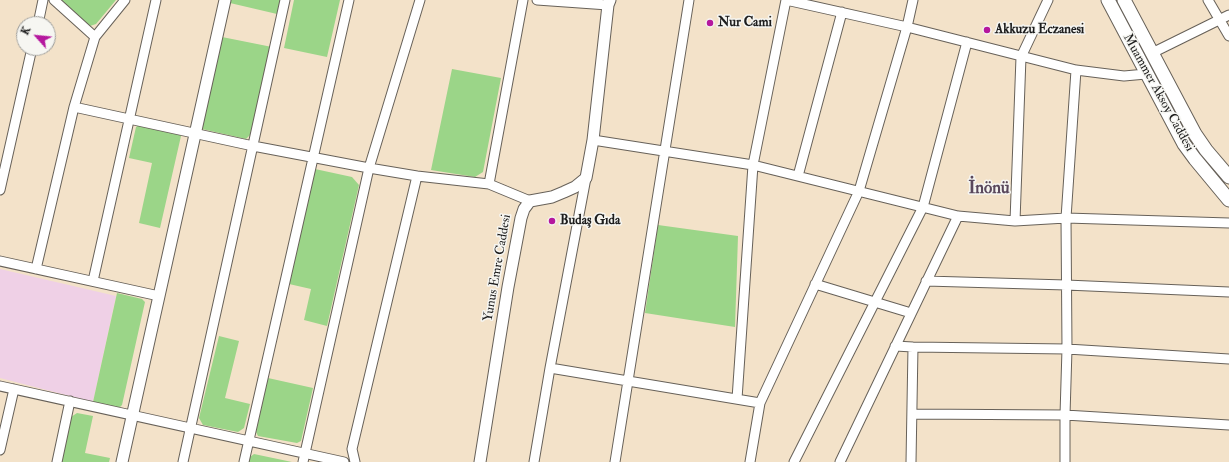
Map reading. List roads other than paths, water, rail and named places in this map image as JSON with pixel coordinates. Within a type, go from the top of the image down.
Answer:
[{"type":"main road","name":"Muammer Aksoy Caddesi","points":[[1108,0],[1184,144],[1229,200]]},
{"type":"main road","points":[[1124,0],[1195,134],[1206,150],[1229,177]]},
{"type":"street","points":[[40,16],[43,0]]},
{"type":"street","points":[[54,0],[95,37]]},
{"type":"street","points":[[36,268],[74,107],[95,37],[124,0]]},
{"type":"street","points":[[93,281],[156,0]]},
{"type":"street","points":[[122,462],[225,0]]},
{"type":"street","points":[[183,462],[285,0]]},
{"type":"street","points":[[244,462],[349,0]]},
{"type":"street","points":[[304,458],[369,168],[420,0]]},
{"type":"street","points":[[489,184],[523,0]]},
{"type":"street","points":[[534,462],[550,368],[594,140],[609,3],[537,0]]},
{"type":"street","points":[[615,462],[689,0]]},
{"type":"street","points":[[737,399],[753,166],[786,0],[907,27],[1076,70],[1124,76],[1146,74]]},
{"type":"street","points":[[750,462],[760,403],[859,191],[914,0]]},
{"type":"street","points":[[1015,221],[1021,57],[1048,0]]},
{"type":"street","points":[[1208,0],[1229,36]]},
{"type":"street","points":[[798,176],[842,12]]},
{"type":"street","points":[[1152,53],[1229,14]]},
{"type":"street","points":[[794,462],[923,207],[967,42]]},
{"type":"street","points":[[0,186],[30,56]]},
{"type":"street","points":[[1065,462],[1064,415],[1067,349],[1066,218],[1076,70]]},
{"type":"street","points":[[74,107],[313,158],[417,176],[489,184],[530,201],[558,195],[575,187],[586,178]]},
{"type":"street","points":[[594,140],[753,166],[958,216],[1015,221],[1066,218],[1229,223]]},
{"type":"street","points":[[355,462],[352,449],[417,176]]},
{"type":"street","name":"Yunus Emre Caddesi","points":[[480,462],[518,229],[524,208],[530,201]]},
{"type":"street","points":[[840,462],[958,216]]},
{"type":"street","points":[[0,260],[159,296]]},
{"type":"street","points":[[926,281],[1229,292]]},
{"type":"street","points":[[815,284],[911,313]]},
{"type":"street","points":[[895,346],[1067,349],[1229,359]]},
{"type":"street","points":[[911,462],[913,347]]},
{"type":"street","points":[[550,368],[760,403]]},
{"type":"street","points":[[0,386],[249,441],[304,458],[344,462]]},
{"type":"street","points":[[0,450],[14,389]]},
{"type":"street","points":[[57,462],[70,401]]},
{"type":"street","points":[[912,414],[1064,415],[1229,425]]},
{"type":"place","name":"Nur Cami","points":[[710,23]]},
{"type":"place","name":"Akkuzu Eczanesi","points":[[987,30]]},
{"type":"place","name":"Budaş Gıda","points":[[552,221]]},
{"type":"district","name":"İnönü","points":[[989,189]]}]
